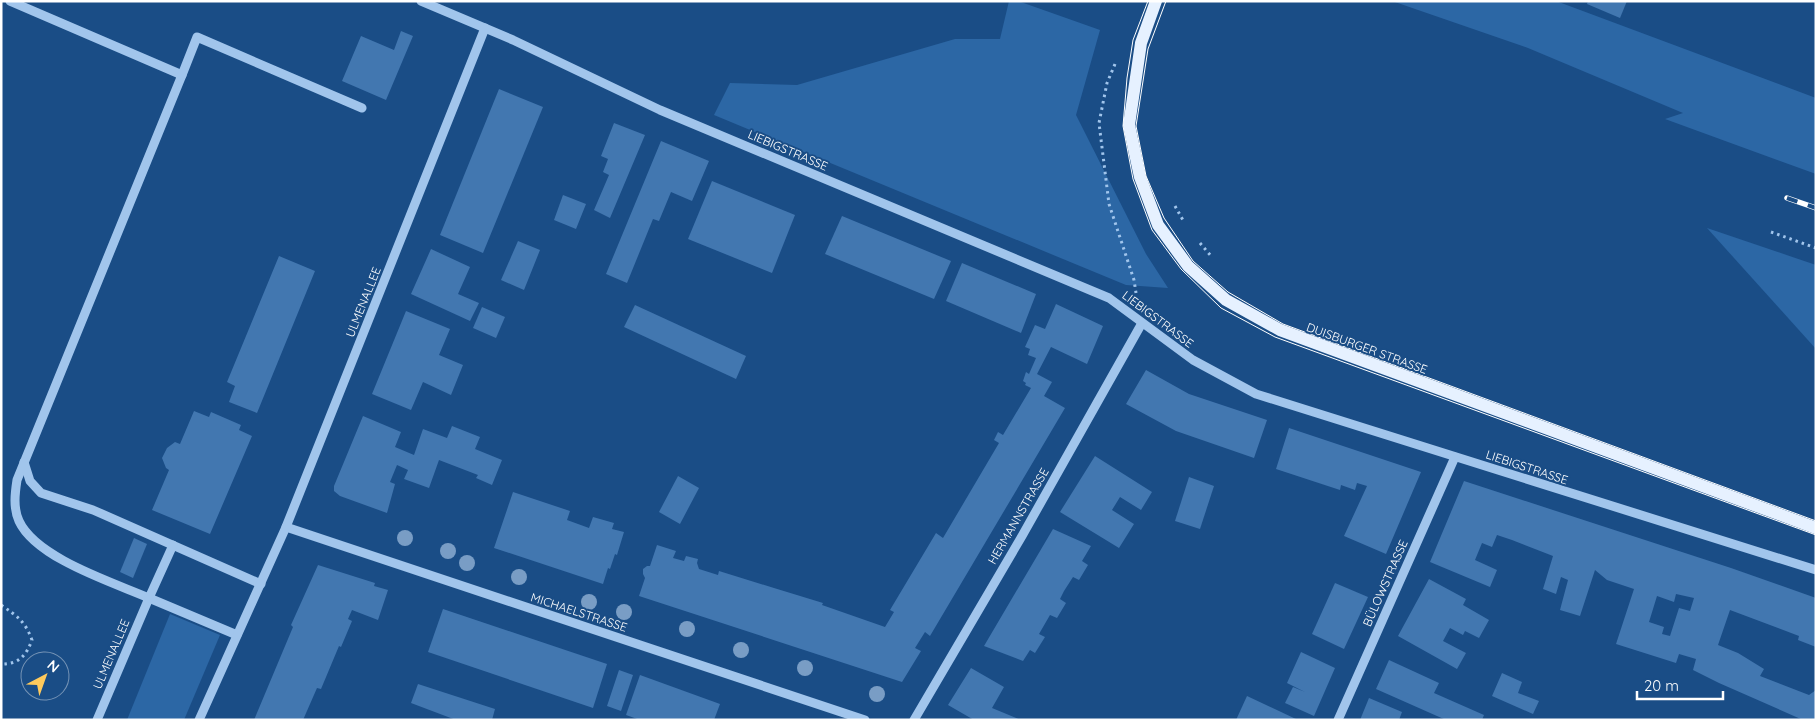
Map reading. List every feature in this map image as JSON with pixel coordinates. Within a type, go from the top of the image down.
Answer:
[{"type":"main road","name":"DUISBURGER STRASSE","points":[[1156,1],[1141,43],[1130,125],[1140,176],[1158,225],[1188,266],[1226,300],[1280,330],[1816,528]]},
{"type":"street","points":[[10,1],[182,75]]},
{"type":"street","name":"LIEBIGSTRASSE","points":[[421,1],[485,28],[660,110],[1109,298],[1193,360],[1256,394],[1816,570]]},
{"type":"street","name":"ULMENALLEE","points":[[199,720],[286,527],[485,28]]},
{"type":"street","points":[[237,635],[60,560],[45,551],[27,534],[18,520],[14,498],[16,480],[197,38],[362,108]]},
{"type":"street","name":"HERMANNSTRASSE","points":[[914,720],[1022,536],[1142,323]]},
{"type":"street","name":"BÜLOWSTRASSE","points":[[1338,720],[1455,456]]},
{"type":"street","points":[[24,462],[30,481],[40,493],[93,510],[261,584]]},
{"type":"street","name":"MICHAELSTRASSE","points":[[286,527],[865,720]]},
{"type":"street","name":"ULMENALLEE","points":[[97,720],[172,545]]},
{"type":"path","points":[[1118,59],[1107,83],[1099,123],[1109,204],[1134,280],[1142,323]]},
{"type":"path","points":[[1172,200],[1188,230]]},
{"type":"path","points":[[1770,232],[1816,248]]},
{"type":"path","points":[[1194,236],[1212,257]]},
{"type":"path","points":[[1,605],[16,614],[27,627],[32,640],[28,650],[19,661],[1,664]]},
{"type":"shaded area","points":[[1009,1],[1018,1],[1100,30],[1076,115],[1146,254],[1168,288],[1126,285],[714,115],[730,83],[797,85],[955,39],[1000,39]]},
{"type":"shaded area","points":[[1392,1],[1556,1],[1816,98],[1816,174],[1665,119],[1683,113],[1528,48]]},
{"type":"shaded area","points":[[1707,228],[1816,265],[1816,349]]},
{"type":"shaded area","points":[[170,614],[220,635],[184,720],[127,720]]},
{"type":"building","points":[[1588,1],[1627,1],[1620,18],[1587,4]]},
{"type":"building","points":[[401,31],[413,36],[386,100],[342,81],[361,36],[394,50]]},
{"type":"building","points":[[499,89],[543,107],[483,253],[440,235]]},
{"type":"building","points":[[614,123],[645,135],[610,218],[594,210],[609,175],[603,172],[608,159],[601,156]]},
{"type":"building","points":[[661,141],[709,161],[692,201],[671,192],[659,221],[653,219],[627,283],[606,274]]},
{"type":"building","points":[[712,181],[795,215],[772,273],[688,239]]},
{"type":"building","points":[[563,195],[586,204],[576,229],[554,220]]},
{"type":"building","points":[[842,216],[951,261],[934,299],[825,254]]},
{"type":"building","points":[[518,241],[540,250],[524,290],[501,280]]},
{"type":"building","points":[[431,249],[470,267],[458,294],[479,303],[470,321],[411,294]]},
{"type":"building","points":[[279,256],[315,271],[257,413],[229,402],[235,386],[227,382]]},
{"type":"building","points":[[962,263],[1036,294],[1021,333],[946,301]]},
{"type":"building","points":[[1056,304],[1103,326],[1087,364],[1051,347],[1037,374],[1052,382],[1044,396],[1065,408],[930,636],[925,632],[915,648],[921,651],[902,682],[639,596],[645,578],[643,569],[650,566],[657,545],[676,551],[673,558],[684,561],[686,556],[698,559],[699,569],[718,575],[719,571],[823,603],[822,605],[885,627],[894,612],[890,610],[936,533],[943,538],[999,443],[994,440],[998,432],[1003,435],[1031,388],[1025,385],[1026,383],[1023,381],[1026,372],[1029,374],[1036,358],[1028,355],[1030,349],[1025,347],[1035,325],[1045,329]]},
{"type":"building","points":[[635,305],[746,356],[736,379],[624,327]]},
{"type":"building","points":[[482,307],[505,317],[496,338],[473,328]]},
{"type":"building","points":[[406,311],[450,329],[439,355],[463,365],[451,395],[423,382],[411,410],[372,394]]},
{"type":"building","points":[[1146,370],[1189,394],[1267,420],[1254,458],[1176,431],[1126,404]]},
{"type":"building","points":[[194,411],[209,417],[211,412],[241,425],[239,430],[252,436],[210,534],[152,510],[169,470],[166,468],[162,458],[167,448],[175,442],[180,444]]},
{"type":"building","points":[[363,416],[401,432],[395,447],[414,455],[423,429],[447,438],[452,426],[480,437],[475,449],[502,460],[492,485],[476,478],[478,475],[439,460],[429,488],[404,479],[408,470],[397,465],[390,482],[395,484],[387,513],[340,496],[334,491],[334,486]]},
{"type":"building","points":[[1289,428],[1421,472],[1386,554],[1344,536],[1367,486],[1357,483],[1355,490],[1341,485],[1340,490],[1276,469]]},
{"type":"building","points":[[1095,456],[1152,492],[1141,510],[1120,497],[1112,510],[1134,524],[1119,548],[1060,512]]},
{"type":"building","points":[[678,476],[699,488],[680,524],[659,512]]},
{"type":"building","points":[[1189,477],[1214,486],[1200,529],[1175,521]]},
{"type":"building","points":[[1464,481],[1731,568],[1816,598],[1816,647],[1798,640],[1799,636],[1730,610],[1718,645],[1738,653],[1764,669],[1760,676],[1809,695],[1816,690],[1816,720],[1803,720],[1693,670],[1696,659],[1679,654],[1676,663],[1616,644],[1634,589],[1607,580],[1595,570],[1580,616],[1560,610],[1568,580],[1561,577],[1556,594],[1543,589],[1553,556],[1512,540],[1497,535],[1492,547],[1482,543],[1475,560],[1497,570],[1490,587],[1430,562]],"holes":[[[1676,594],[1694,598],[1690,611],[1679,608],[1670,636],[1662,634],[1664,627],[1649,622],[1657,596],[1674,602]]]},
{"type":"building","points":[[513,492],[570,511],[567,520],[589,528],[593,517],[614,523],[612,529],[624,532],[617,555],[615,554],[610,569],[608,568],[603,584],[494,548]]},
{"type":"building","points":[[1053,529],[1091,546],[1082,561],[1088,565],[1079,580],[1073,577],[1060,599],[1066,603],[1057,618],[1050,615],[1039,634],[1045,637],[1035,653],[1030,650],[1023,661],[984,646]]},
{"type":"building","points":[[134,538],[147,544],[133,578],[120,572]]},
{"type":"building","points":[[318,565],[375,583],[374,586],[388,590],[378,620],[352,610],[348,619],[352,621],[341,647],[339,646],[321,689],[317,688],[303,720],[254,720],[293,627],[291,625]]},
{"type":"building","points":[[1429,579],[1466,599],[1463,605],[1489,620],[1479,638],[1465,631],[1463,635],[1450,628],[1443,641],[1466,653],[1457,669],[1398,636]]},
{"type":"building","points":[[1335,583],[1368,597],[1344,649],[1312,634]]},
{"type":"building","points":[[443,609],[607,664],[593,708],[428,652]]},
{"type":"building","points":[[1301,652],[1335,668],[1314,716],[1285,703],[1293,687],[1305,692],[1287,683]]},
{"type":"building","points":[[1389,660],[1439,683],[1434,693],[1484,715],[1482,720],[1446,720],[1376,689]]},
{"type":"building","points":[[971,668],[1004,687],[992,708],[1021,720],[974,720],[948,705]]},
{"type":"building","points":[[619,670],[633,675],[621,711],[607,706]]},
{"type":"building","points":[[1502,673],[1522,682],[1518,693],[1539,701],[1533,714],[1492,696]]},
{"type":"building","points":[[640,675],[720,704],[714,720],[640,720],[626,715]]},
{"type":"building","points":[[418,684],[495,709],[492,720],[456,720],[411,703]]},
{"type":"building","points":[[1247,696],[1298,720],[1236,720]]},
{"type":"building","points":[[1369,698],[1402,712],[1399,720],[1360,720]]},
{"type":"tram line","points":[[1148,1],[1133,40],[1127,78],[1123,126],[1133,179],[1152,230],[1181,269],[1221,308],[1275,337],[1816,535]]},
{"type":"tram line","points":[[1166,1],[1148,49],[1136,126],[1146,176],[1164,218],[1193,261],[1228,292],[1283,324],[1816,521]]},
{"type":"railway","points":[[1787,198],[1816,208]]}]
